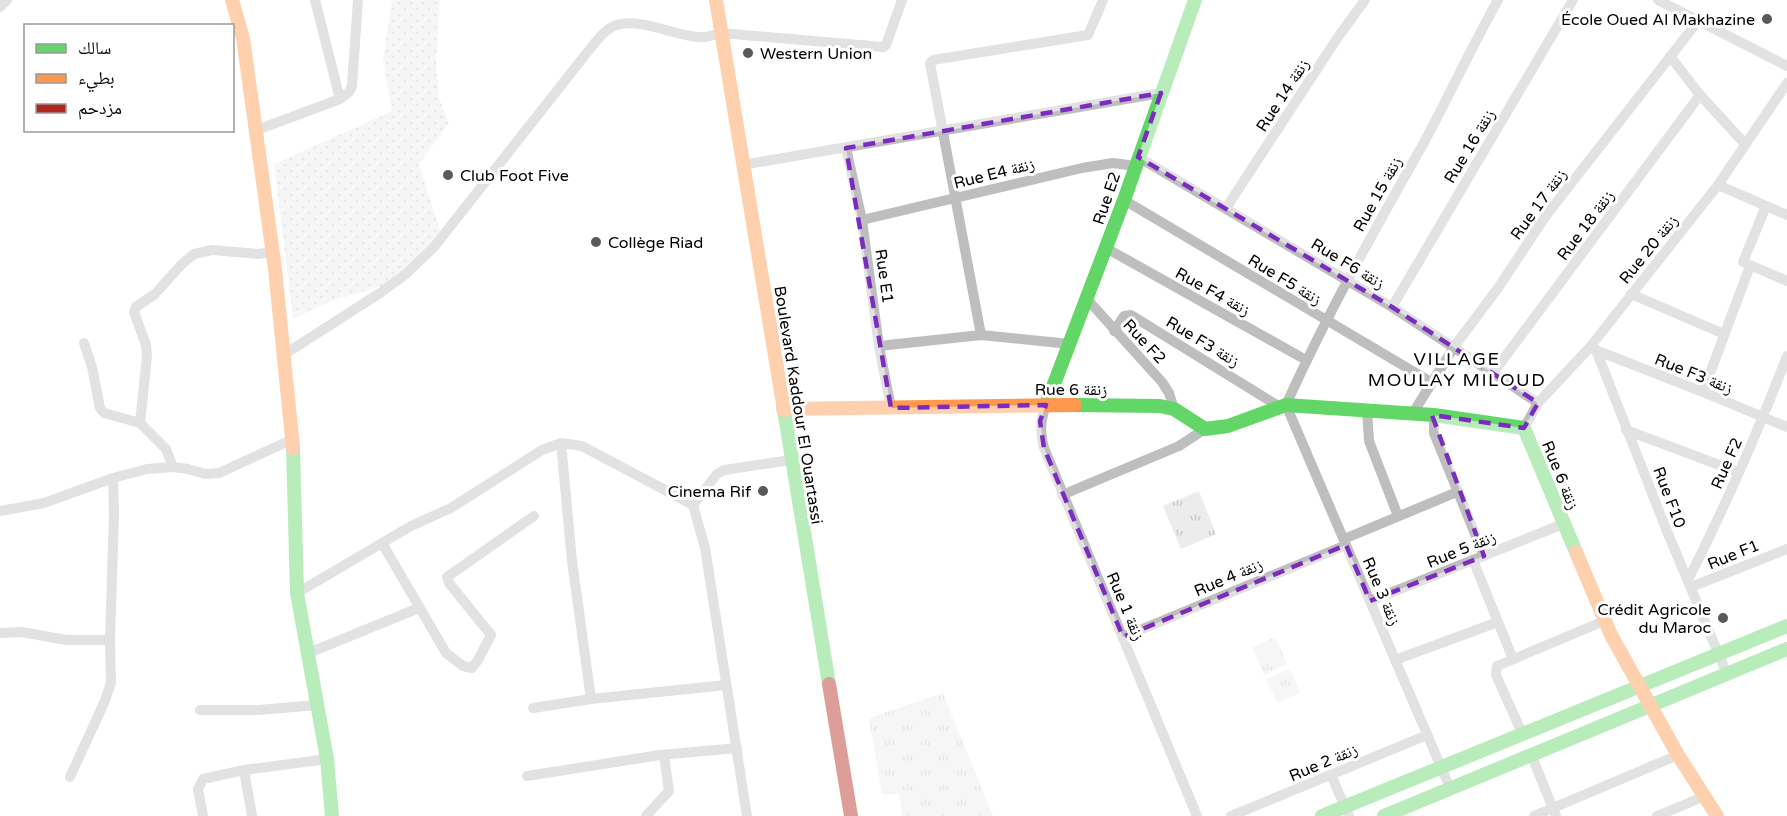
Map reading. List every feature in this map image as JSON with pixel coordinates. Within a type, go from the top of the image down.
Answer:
[{"type":"street","points":[[0,7],[7,0]]},
{"type":"street","points":[[232,0],[243,38],[273,252],[292,439],[297,593],[306,654],[327,759],[332,816]]},
{"type":"street","points":[[315,0],[340,99]]},
{"type":"street","points":[[257,130],[340,99],[349,92],[352,86],[358,0]]},
{"type":"street","name":"Boulevard Kaddour El Ouartassi","points":[[716,0],[851,816]]},
{"type":"street","points":[[285,354],[380,293],[406,274],[434,247],[603,33],[612,27],[631,24],[646,25],[699,37],[721,33],[883,47],[886,45],[902,0]]},
{"type":"street","points":[[981,334],[931,61],[1088,35],[1103,0]]},
{"type":"street","name":"Rue E2","points":[[1046,405],[1124,200],[1195,0]]},
{"type":"street","name":"Rue 14 زنقة","points":[[1226,208],[1338,37],[1365,0]]},
{"type":"street","name":"Rue 15 زنقة","points":[[1283,406],[1384,210],[1423,144],[1498,0]]},
{"type":"street","name":"Rue 16 زنقة","points":[[1392,307],[1573,0]]},
{"type":"street","points":[[1658,0],[1787,66]]},
{"type":"street","name":"Rue 17 زنقة","points":[[1413,413],[1454,347],[1498,288],[1545,217],[1698,21]]},
{"type":"street","points":[[1670,56],[1700,95],[1745,144]]},
{"type":"street","name":"Rue 20 زنقة","points":[[1524,428],[1538,403],[1593,349],[1631,294],[1718,185],[1787,83]]},
{"type":"street","points":[[742,165],[1161,93]]},
{"type":"street","name":"Rue 18 زنقة","points":[[1493,373],[1700,95]]},
{"type":"street","name":"Rue E1","points":[[846,148],[862,220],[879,346],[891,408]]},
{"type":"street","name":"Rue F6 زنقة","points":[[1136,161],[1226,208],[1348,280],[1538,403]]},
{"type":"street","name":"Rue E4 زنقة","points":[[862,220],[1099,164],[1136,161]]},
{"type":"street","points":[[1718,185],[1787,214]]},
{"type":"street","name":"Rue F5 زنقة","points":[[1124,200],[1431,382]]},
{"type":"street","points":[[1766,206],[1743,263],[1787,281]]},
{"type":"street","name":"Rue F4 زنقة","points":[[1106,248],[1306,360]]},
{"type":"street","points":[[140,423],[147,356],[146,345],[134,312],[136,307],[160,289],[194,254],[212,250],[258,254],[273,252]]},
{"type":"street","points":[[1703,392],[1750,266]]},
{"type":"street","points":[[1631,294],[1724,334]]},
{"type":"street","name":"Rue F2","points":[[1086,298],[1162,382],[1169,393],[1174,409]]},
{"type":"street","name":"Rue F3 زنقة","points":[[1114,330],[1124,316],[1131,315],[1283,406]]},
{"type":"street","points":[[879,346],[981,334],[1070,344]]},
{"type":"street","points":[[84,343],[92,367],[100,408],[104,413],[140,423],[166,449],[173,467]]},
{"type":"street","name":"Rue F3 زنقة","points":[[1593,349],[1787,428]]},
{"type":"street","name":"Rue F10","points":[[1593,349],[1727,674]]},
{"type":"street","name":"Rue F2","points":[[1690,583],[1763,418],[1787,356]]},
{"type":"street","name":"Rue 6 زنقة","points":[[783,409],[1046,405],[1160,406],[1174,409],[1205,429],[1228,426],[1283,406],[1413,413],[1524,428],[1604,621],[1678,755],[1717,816]]},
{"type":"street","name":"Rue 1 زنقة","points":[[1046,405],[1040,421],[1040,433],[1062,495],[1197,816]]},
{"type":"street","name":"Rue 3 زنقة","points":[[1283,406],[1345,542],[1450,788]]},
{"type":"street","points":[[1367,410],[1369,441],[1398,516]]},
{"type":"street","points":[[1434,415],[1434,433],[1457,492],[1498,622],[1513,659]]},
{"type":"street","points":[[1062,495],[1179,446],[1205,429]]},
{"type":"street","points":[[1626,430],[1738,472]]},
{"type":"street","points":[[0,511],[44,503],[132,472],[173,467],[211,475],[227,470],[275,445],[292,439]]},
{"type":"street","points":[[297,593],[411,526],[451,508],[542,450],[561,442],[582,446],[693,505],[705,548],[747,816]]},
{"type":"street","points":[[561,442],[572,561],[591,699]]},
{"type":"street","points":[[693,505],[717,474],[724,470],[791,460]]},
{"type":"street","points":[[70,777],[110,688],[113,478]]},
{"type":"street","name":"Rue 4 زنقة","points":[[1123,637],[1457,492]]},
{"type":"street","points":[[382,543],[446,653],[468,668],[475,666],[491,635],[449,583],[447,577],[534,516]]},
{"type":"street","name":"Rue 5 زنقة","points":[[1370,601],[1563,524]]},
{"type":"street","name":"Rue F1","points":[[1690,583],[1787,549]]},
{"type":"street","points":[[306,654],[419,608]]},
{"type":"street","points":[[1522,734],[1495,672],[1497,666],[1604,621]]},
{"type":"street","points":[[1395,660],[1498,622]]},
{"type":"street","points":[[1322,816],[1346,812],[1440,766],[1787,626]]},
{"type":"street","points":[[0,633],[22,632],[66,640],[110,640]]},
{"type":"street","points":[[1384,816],[1787,649]]},
{"type":"street","points":[[533,708],[591,699],[726,685]]},
{"type":"street","points":[[200,710],[258,710],[318,705]]},
{"type":"street","name":"Rue 2 زنقة","points":[[1231,816],[1426,735]]},
{"type":"street","points":[[526,776],[664,755],[736,748]]},
{"type":"street","points":[[1531,754],[1554,812]]},
{"type":"street","points":[[646,816],[669,791],[664,755]]},
{"type":"street","points":[[1534,816],[1554,812],[1678,755]]},
{"type":"street","points":[[203,816],[198,789],[203,779],[244,770],[327,759]]},
{"type":"street","points":[[244,770],[252,816]]},
{"type":"street","points":[[1331,775],[1346,812]]},
{"type":"street","points":[[1657,816],[1705,796]]},
{"type":"highlighted area","points":[[1161,93],[1138,157],[1392,307],[1538,403],[1524,428],[1432,415],[1484,556],[1370,601],[1346,545],[1123,637],[1044,448],[1040,421],[1046,405],[891,408],[846,148]]},
{"type":"green space","points":[[392,0],[440,0],[436,60],[439,98],[449,123],[419,164],[440,231],[425,255],[386,285],[333,300],[293,319],[274,164],[392,111],[383,60]]},
{"type":"green space","points":[[1199,491],[1216,534],[1181,549],[1163,506]]},
{"type":"green space","points":[[1275,637],[1287,664],[1264,675],[1252,647]]},
{"type":"green space","points":[[1290,669],[1300,693],[1277,703],[1266,679]]},
{"type":"green space","points":[[943,693],[993,816],[902,816],[899,794],[882,794],[869,718]]},
{"type":"traffic: fast","points":[[1046,405],[1124,200],[1195,0]]},
{"type":"traffic: fast","points":[[1075,405],[1160,406],[1174,409],[1205,429],[1228,426],[1286,405],[1434,415],[1524,428],[1576,552]]},
{"type":"traffic: fast","points":[[784,410],[829,684]]},
{"type":"traffic: fast","points":[[293,448],[297,593],[327,759],[332,816]]},
{"type":"traffic: fast","points":[[1322,816],[1787,626]]},
{"type":"traffic: fast","points":[[1384,816],[1787,649]]},
{"type":"traffic: slow","points":[[232,0],[243,38],[275,269],[293,448]]},
{"type":"traffic: slow","points":[[716,0],[784,410]]},
{"type":"traffic: slow","points":[[783,409],[1075,405]]},
{"type":"traffic: slow","points":[[1576,552],[1611,635],[1678,755],[1717,816]]},
{"type":"traffic: jam","points":[[829,684],[851,816]]},
{"type":"place","name":"École Oued Al Makhazine","points":[[1767,19]]},
{"type":"place","name":"Western Union","points":[[748,53]]},
{"type":"place","name":"Club Foot Five","points":[[448,175]]},
{"type":"place","name":"Collège Riad","points":[[596,242]]},
{"type":"place","name":"Cinema Rif","points":[[763,491]]},
{"type":"place","name":"Crédit Agricole du Maroc","points":[[1723,618]]},
{"type":"district","name":"VILLAGE MOULAY MILOUD","points":[[1457,370]]}]
